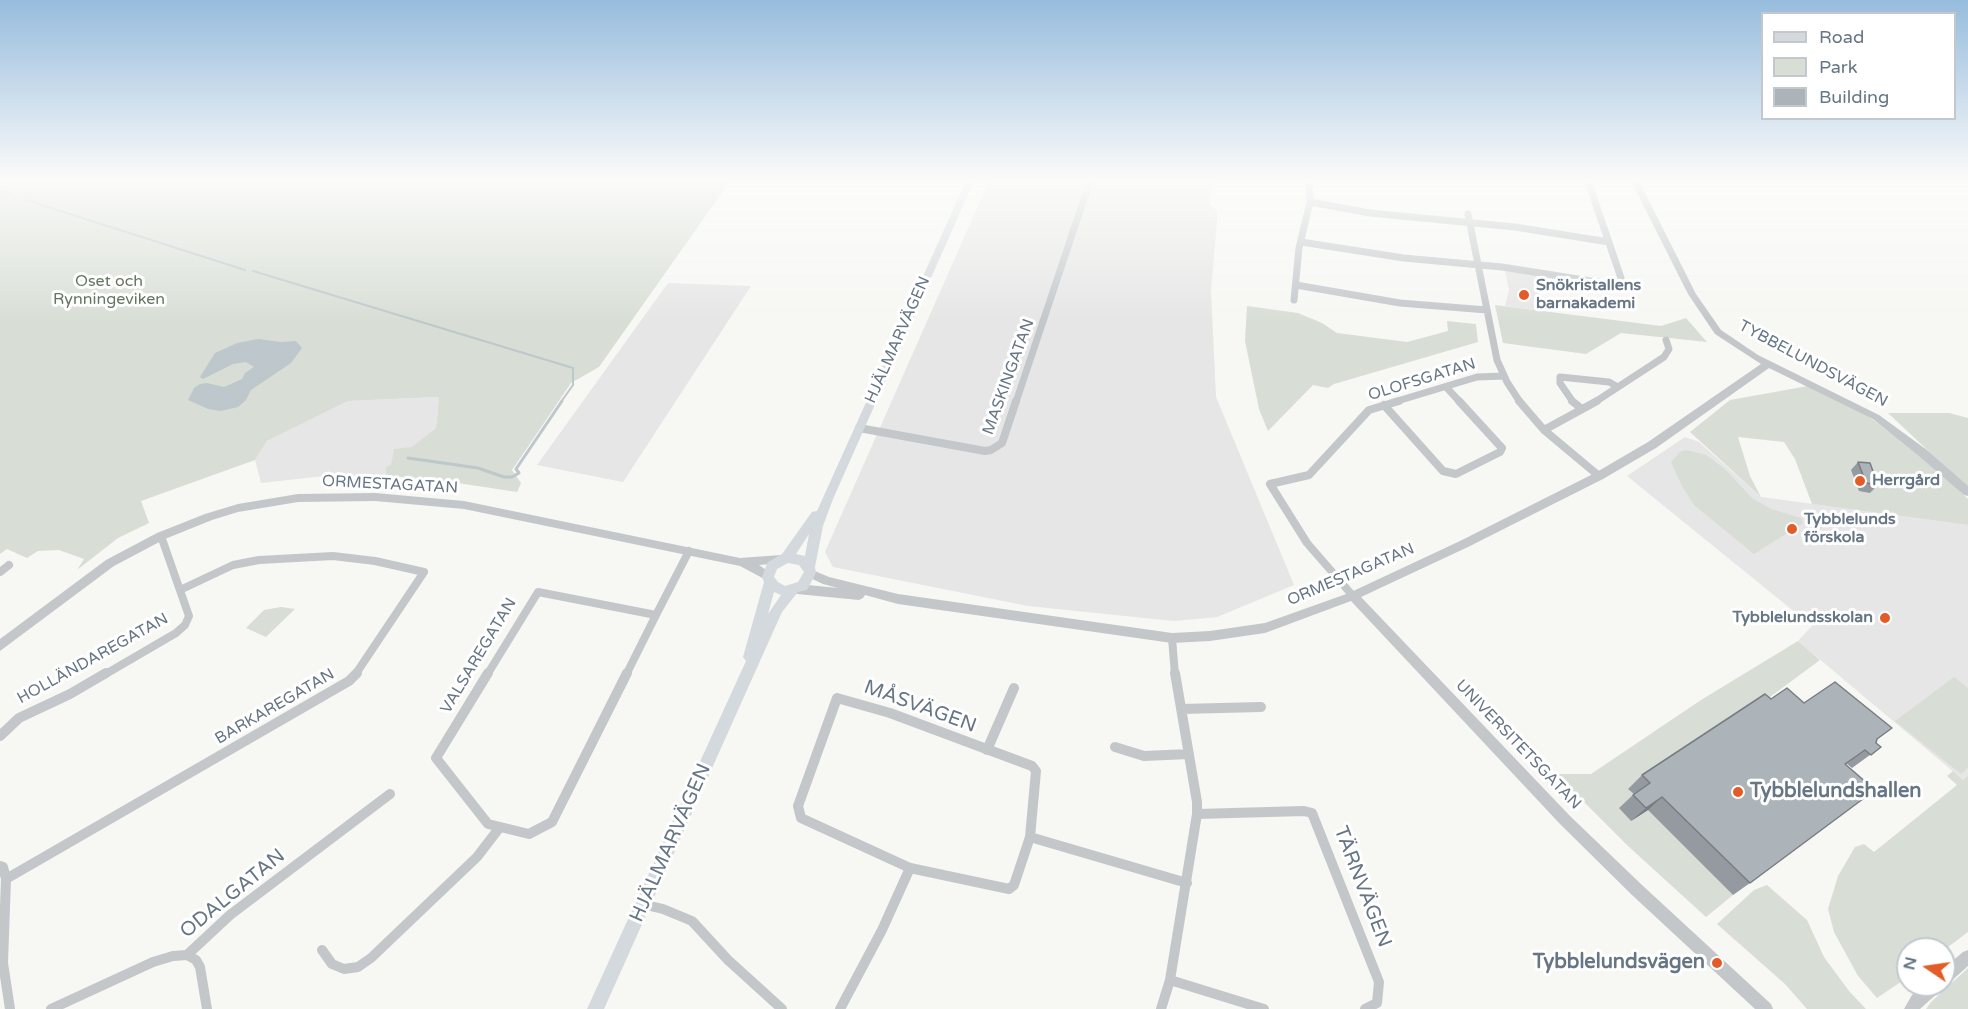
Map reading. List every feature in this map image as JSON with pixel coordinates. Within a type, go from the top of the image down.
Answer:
[{"type":"main road","name":"HJÄLMARVÄGEN","points":[[809,570],[817,526],[826,499],[949,228]]},
{"type":"main road","name":"HJÄLMARVÄGEN","points":[[784,558],[826,499]]},
{"type":"main road","points":[[784,558],[799,559],[809,570],[806,583],[794,590],[780,590],[769,580],[772,566],[784,558]]},
{"type":"main road","name":"HJÄLMARVÄGEN","points":[[746,676],[769,580]]},
{"type":"main road","name":"HJÄLMARVÄGEN","points":[[596,1009],[746,676],[755,662],[777,609],[794,590]]},
{"type":"street","name":"MASKINGATAN","points":[[859,428],[976,450],[991,450],[1002,443],[1074,228]]},
{"type":"street","points":[[1294,300],[1304,228]]},
{"type":"street","points":[[1470,228],[1497,360],[1504,376],[1516,397],[1544,430],[1599,476]]},
{"type":"street","points":[[1527,228],[1609,242]]},
{"type":"street","points":[[1301,242],[1404,258],[1478,265],[1616,285],[1621,282],[1621,278],[1604,228]]},
{"type":"street","name":"TYBBELUNDSVÄGEN","points":[[1659,228],[1680,271],[1711,323],[1733,344],[1768,364],[1876,417],[1968,492]]},
{"type":"street","points":[[1296,285],[1400,303],[1487,310]]},
{"type":"street","points":[[1544,430],[1582,409],[1664,357],[1669,349],[1666,340]]},
{"type":"street","name":"ORMESTAGATAN","points":[[794,590],[898,599],[1172,638],[1210,636],[1265,628],[1353,596],[1464,544],[1599,476],[1652,445],[1768,364]]},
{"type":"street","name":"OLOFSGATAN","points":[[1270,484],[1309,475],[1367,412],[1481,376],[1504,376]]},
{"type":"street","points":[[1582,409],[1573,402],[1560,383],[1558,379],[1560,377],[1609,382],[1618,387]]},
{"type":"street","points":[[1384,405],[1443,471],[1456,474],[1500,452],[1502,448],[1446,387]]},
{"type":"street","name":"UNIVERSITETSGATAN","points":[[1270,484],[1309,545],[1353,596],[1565,820],[1766,1009]]},
{"type":"street","name":"ORMESTAGATAN","points":[[0,646],[110,563],[161,536],[208,517],[265,502],[298,498],[375,497],[464,505],[740,562],[759,570],[769,580]]},
{"type":"street","name":"HOLLÄNDAREGATAN","points":[[0,736],[20,718],[70,694],[142,650],[176,633],[185,625],[189,616],[161,536]]},
{"type":"street","name":"VALSAREGATAN","points":[[656,615],[538,592],[436,758],[488,824],[529,834],[552,822],[689,551]]},
{"type":"street","name":"BARKAREGATAN","points":[[6,879],[350,681],[424,572],[375,561],[333,556],[260,560],[233,565],[180,590]]},
{"type":"street","name":"ORMESTAGATAN","points":[[740,562],[784,558]]},
{"type":"street","points":[[0,572],[9,565]]},
{"type":"street","name":"ORMESTAGATAN","points":[[809,570],[829,582],[898,599]]},
{"type":"street","points":[[1161,1009],[1170,980],[1197,814],[1172,658],[1172,638]]},
{"type":"street","name":"MÅSVÄGEN","points":[[987,750],[1014,688]]},
{"type":"street","name":"MÅSVÄGEN","points":[[837,698],[890,713],[987,750],[1032,766],[1036,771],[1030,837],[1014,885],[1009,889],[910,868],[801,818],[798,806],[837,698]]},
{"type":"street","points":[[1181,709],[1261,708]]},
{"type":"street","points":[[1115,747],[1144,756],[1189,754]]},
{"type":"street","name":"ODALGATAN","points":[[51,1009],[153,962],[173,956],[187,955],[230,915],[390,794]]},
{"type":"street","name":"TÄRNVÄGEN","points":[[1197,814],[1304,811],[1316,817],[1379,982],[1377,1003],[1365,1009]]},
{"type":"street","points":[[322,950],[332,964],[344,969],[358,967],[371,958],[477,857],[500,827]]},
{"type":"street","points":[[1030,837],[1187,883]]},
{"type":"street","points":[[0,866],[3,867],[6,879],[3,963],[10,1009]]},
{"type":"street","points":[[840,1009],[882,930],[910,868]]},
{"type":"street","points":[[642,904],[663,909],[692,921],[728,960],[782,1009]]},
{"type":"street","points":[[187,955],[196,960],[200,967],[207,1009]]},
{"type":"street","points":[[1956,968],[1968,957]]},
{"type":"street","points":[[1170,980],[1264,1009]]},
{"type":"street","points":[[1911,1009],[1921,997]]},
{"type":"shaded area","points":[[968,228],[1217,228],[1211,290],[1216,397],[1294,585],[1217,617],[1174,621],[1028,606],[833,567],[825,552]]},
{"type":"shaded area","name":"Snökristallens barnakademi","points":[[1505,271],[1536,275],[1543,311],[1505,306],[1509,290]]},
{"type":"shaded area","points":[[668,283],[751,286],[623,482],[537,465]]},
{"type":"shaded area","points":[[258,339],[296,341],[302,348],[291,363],[251,390],[246,400],[238,407],[221,411],[208,409],[188,400],[194,388],[200,384],[207,383],[224,387],[242,379],[245,373],[254,367],[246,362],[233,364],[203,379],[200,377],[215,353],[237,343]]},
{"type":"shaded area","points":[[439,397],[436,428],[391,466],[386,467],[386,476],[324,476],[261,483],[255,460],[267,441],[348,401]]},
{"type":"shaded area","name":"Tybblelundsskolan","points":[[1685,437],[1699,442],[1761,497],[1968,525],[1968,784],[1798,641],[1812,626],[1627,476]]},
{"type":"green space","name":"Oset och Rynningeviken","points":[[0,228],[697,228],[599,367],[571,383],[512,470],[521,483],[517,492],[438,480],[386,476],[386,467],[391,465],[394,449],[412,447],[436,428],[439,397],[348,401],[267,441],[255,460],[141,501],[149,523],[118,538],[77,570],[84,559],[59,550],[38,551],[27,558],[7,549],[0,554]]},
{"type":"green space","points":[[1495,305],[1661,326],[1686,318],[1707,342],[1621,333],[1586,354],[1503,343]]},
{"type":"green space","points":[[1247,306],[1298,313],[1322,323],[1337,333],[1407,342],[1448,331],[1447,321],[1476,324],[1478,342],[1334,384],[1328,388],[1313,385],[1268,431],[1259,409],[1245,341]]},
{"type":"green space","points":[[1808,386],[1868,416],[1931,463],[1968,499],[1968,525],[1812,504],[1795,459],[1784,442],[1738,437],[1750,476],[1761,497],[1690,432],[1730,400]]},
{"type":"green space","points":[[1888,413],[1949,413],[1968,418],[1968,488]]},
{"type":"green space","points":[[1686,450],[1706,455],[1725,469],[1752,498],[1771,509],[1801,518],[1803,523],[1754,554],[1694,505],[1671,462],[1680,452]]},
{"type":"green space","points":[[281,607],[295,609],[266,637],[246,628],[264,610]]},
{"type":"green space","points":[[1798,641],[1820,660],[1636,796],[1733,895],[1706,917],[1628,846],[1556,774],[1591,774],[1701,700]]},
{"type":"green space","points":[[1954,677],[1968,688],[1968,768],[1961,774],[1895,721]]},
{"type":"green space","points":[[1953,771],[1963,780],[1968,776],[1968,932],[1956,941],[1956,937],[1896,937],[1896,985],[1877,998],[1858,976],[1834,932],[1828,909],[1838,876],[1855,847],[1864,844],[1874,852],[1957,785],[1947,776]]},
{"type":"green space","points":[[1767,885],[1807,920],[1824,957],[1849,991],[1866,1009],[1807,1009],[1785,984],[1717,924],[1754,890]]},
{"type":"green space","points":[[1968,968],[1968,1009],[1926,1009],[1936,997],[1956,997],[1956,979]]},
{"type":"building","points":[[1858,462],[1870,463],[1878,485],[1866,483]]},
{"type":"building","name":"Tybblelundshallen","points":[[1835,682],[1892,728],[1877,739],[1876,743],[1881,747],[1871,755],[1865,750],[1845,764],[1875,790],[1750,883],[1662,797],[1646,808],[1633,795],[1650,783],[1642,775],[1765,694],[1771,699],[1787,688],[1804,703]]},
{"type":"waterway","points":[[114,228],[245,270]]},
{"type":"waterway","points":[[253,271],[573,368],[573,385],[561,402]]},
{"type":"waterway","points":[[408,458],[478,468],[504,477],[512,477],[519,473],[516,469],[562,401]]},
{"type":"place","name":"Snökristallens barnakademi","points":[[1524,295]]},
{"type":"place","name":"Herrgård","points":[[1860,481]]},
{"type":"place","name":"Tybblelunds förskola","points":[[1792,529]]},
{"type":"place","name":"Tybblelundsskolan","points":[[1885,618]]},
{"type":"place","name":"Tybblelundshallen","points":[[1738,792]]},
{"type":"place","name":"Tybblelundsvägen","points":[[1717,963]]}]
